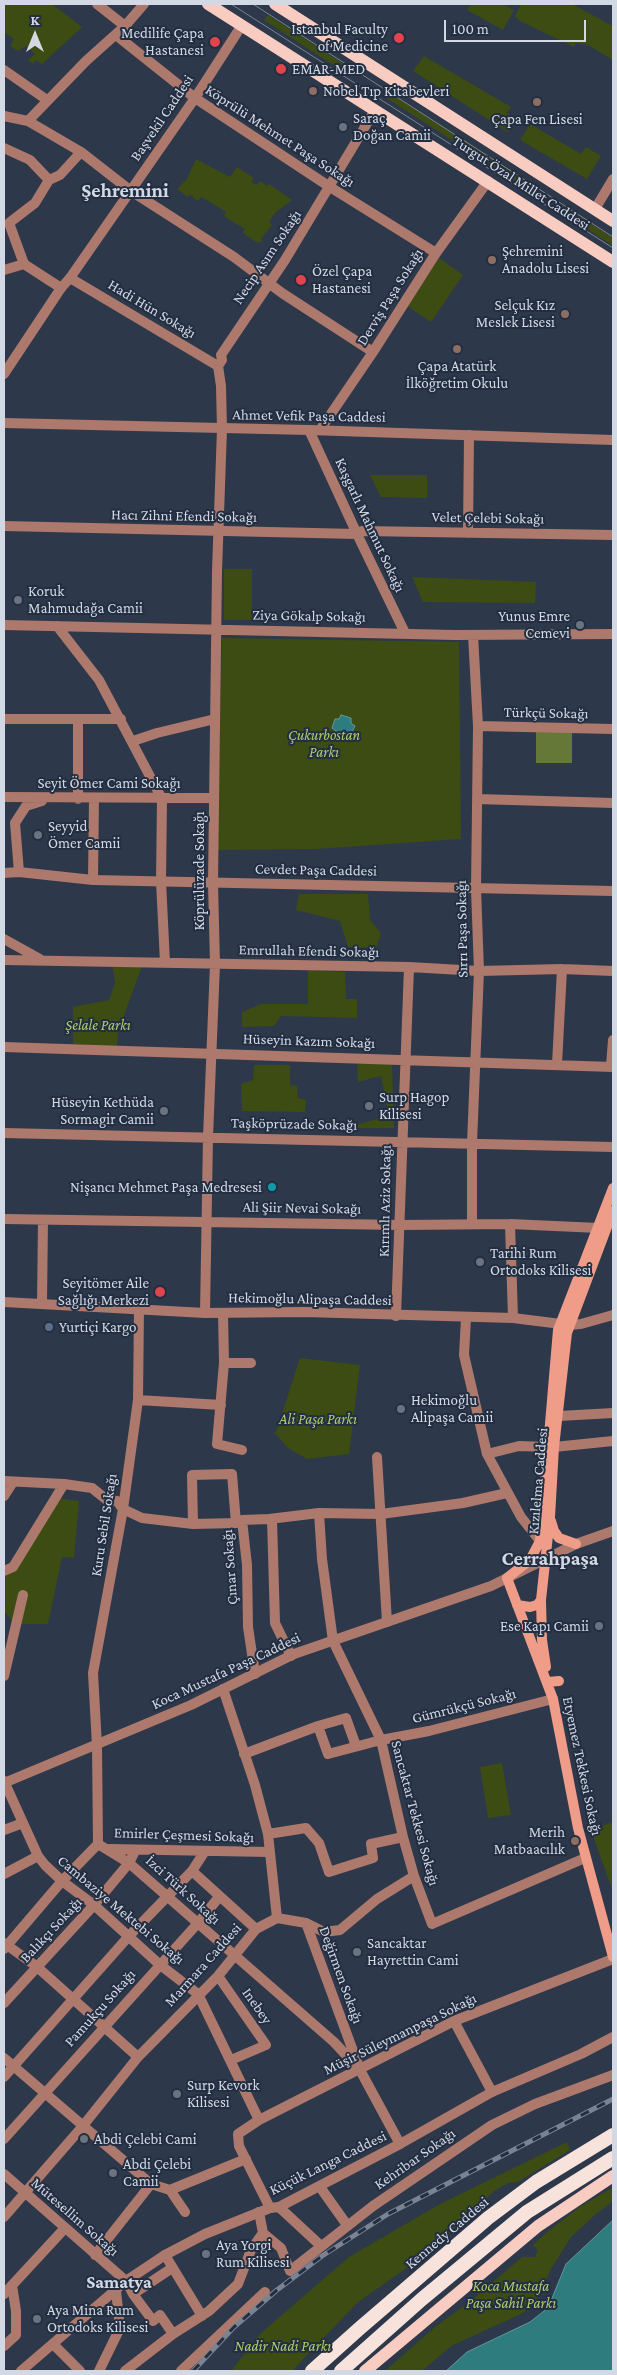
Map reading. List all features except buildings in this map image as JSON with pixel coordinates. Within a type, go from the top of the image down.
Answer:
[{"type":"highway","name":"Kennedy Caddesi","points":[[312,2371],[488,2218],[536,2182],[613,2135]]},
{"type":"highway","points":[[340,2371],[422,2299],[527,2212],[613,2158]]},
{"type":"main road","name":"Turgut Özal Millet Caddesi","points":[[208,4],[613,262]]},
{"type":"main road","name":"Turgut Özal Millet Caddesi","points":[[275,4],[613,221]]},
{"type":"main road","name":"Kızılelma Caddesi","points":[[540,1541],[551,1447],[559,1416],[565,1324],[613,1188]]},
{"type":"main road","name":"Kızılelma Caddesi","points":[[548,1682],[542,1640],[542,1600],[550,1518],[556,1339],[565,1324],[613,1211]]},
{"type":"main road","points":[[550,1518],[554,1531],[560,1538],[576,1544]]},
{"type":"main road","points":[[540,1541],[530,1560],[507,1578],[548,1682],[559,1681]]},
{"type":"main road","points":[[517,1605],[530,1607],[537,1605],[542,1600]]},
{"type":"main road","name":"Etyemez Tekkesi Sokağı","points":[[548,1682],[586,1858],[613,1958]]},
{"type":"main road","name":"Etyemez Tekkesi Sokağı","points":[[586,1858],[592,1869],[613,1935]]},
{"type":"main road","points":[[365,2371],[538,2226],[613,2176]]},
{"type":"street","points":[[97,4],[125,26]]},
{"type":"street","points":[[28,121],[47,100],[125,26],[144,4]]},
{"type":"street","name":"Başvekil Caddesi","points":[[4,374],[61,288],[70,278],[195,98],[242,25]]},
{"type":"street","name":"Köprülü Mehmet Paşa Sokağı","points":[[116,35],[195,98],[330,187],[436,253]]},
{"type":"street","points":[[4,70],[47,100]]},
{"type":"street","name":"Necip Asım Sokağı","points":[[218,366],[222,360],[221,355],[330,187],[375,110]]},
{"type":"street","points":[[4,116],[28,121],[81,152],[131,191],[234,258],[268,284],[373,352]]},
{"type":"street","points":[[4,148],[30,160],[49,180]]},
{"type":"street","points":[[61,288],[24,264],[6,220],[35,203],[49,180],[60,175],[81,152]]},
{"type":"street","points":[[595,209],[613,179]]},
{"type":"street","name":"Derviş Paşa Sokağı","points":[[320,430],[373,352],[436,253],[488,181]]},
{"type":"street","points":[[4,270],[24,264]]},
{"type":"street","name":"Hadi Hün Sokağı","points":[[70,278],[218,366]]},
{"type":"street","points":[[218,366],[221,386],[222,429]]},
{"type":"street","name":"Ahmet Vefik Paşa Caddesi","points":[[4,423],[320,430],[613,440]]},
{"type":"street","name":"Köprülüzade Sokağı","points":[[205,1313],[208,1137],[215,964],[213,883],[215,719],[218,532],[222,429]]},
{"type":"street","name":"Kaşgarlı Mahmut Sokağı","points":[[309,430],[360,533],[405,633]]},
{"type":"street","points":[[468,533],[469,435]]},
{"type":"street","name":"Hacı Zihni Efendi Sokağı","points":[[4,526],[218,532],[360,533]]},
{"type":"street","name":"Velet Çelebi Sokağı","points":[[360,533],[613,536]]},
{"type":"street","name":"Ziya Gökalp Sokağı","points":[[4,625],[474,635],[613,634]]},
{"type":"street","points":[[56,626],[99,680],[122,719],[162,798],[161,881],[165,963]]},
{"type":"street","name":"Sırrı Paşa Sokağı","points":[[472,1223],[472,1143],[479,971],[476,889],[478,726],[474,635]]},
{"type":"street","points":[[4,719],[122,719]]},
{"type":"street","points":[[78,719],[78,799]]},
{"type":"street","points":[[133,741],[157,733],[215,719]]},
{"type":"street","name":"Türkçü Sokağı","points":[[478,726],[613,729]]},
{"type":"street","name":"Seyit Ömer Cami Sokağı","points":[[4,797],[51,799],[214,798]]},
{"type":"street","points":[[19,872],[15,823],[26,806],[51,799]]},
{"type":"street","points":[[93,880],[94,799]]},
{"type":"street","points":[[477,799],[613,803]]},
{"type":"street","name":"Cevdet Paşa Caddesi","points":[[4,873],[19,872],[93,880],[613,891]]},
{"type":"street","points":[[4,939],[42,960]]},
{"type":"street","name":"Emrullah Efendi Sokağı","points":[[4,960],[409,967],[479,971],[562,969],[613,971]]},
{"type":"street","name":"Kırımlı Aziz Sokağı","points":[[396,1316],[401,1225],[401,1141],[409,967]]},
{"type":"street","points":[[557,1064],[562,969]]},
{"type":"street","points":[[612,1067],[613,1040]]},
{"type":"street","name":"Hüseyin Kazım Sokağı","points":[[4,1047],[612,1067]]},
{"type":"street","name":"Taşköprüzade Sokağı","points":[[4,1133],[613,1147]]},
{"type":"street","name":"Ali Şiir Nevai Sokağı","points":[[4,1219],[401,1225],[472,1223],[599,1228]]},
{"type":"street","points":[[42,1303],[43,1220]]},
{"type":"street","points":[[510,1224],[513,1318]]},
{"type":"street","name":"Hekimoğlu Alipaşa Caddesi","points":[[4,1302],[205,1313],[305,1312],[513,1318],[565,1324],[581,1324],[613,1315]]},
{"type":"street","name":"Kuru Sebil Sokağı","points":[[97,1746],[93,1673],[123,1509],[138,1400],[139,1309]]},
{"type":"street","points":[[222,1313],[224,1363],[217,1444],[242,1450]]},
{"type":"street","points":[[466,1318],[464,1355],[488,1454],[521,1517],[540,1541]]},
{"type":"street","points":[[224,1363],[251,1363]]},
{"type":"street","points":[[138,1400],[221,1405]]},
{"type":"street","points":[[559,1416],[613,1413]]},
{"type":"street","points":[[488,1454],[518,1446],[551,1447],[613,1441]]},
{"type":"street","points":[[377,1458],[387,1622]]},
{"type":"street","points":[[193,1524],[192,1475],[232,1474],[239,1521],[319,1513],[381,1514],[463,1503],[507,1493]]},
{"type":"street","points":[[4,1496],[9,1482]]},
{"type":"street","name":"Çınar Sokağı","points":[[9,1482],[64,1484],[92,1488],[107,1500],[117,1501],[123,1509],[142,1518],[193,1524],[239,1521],[248,1565],[248,1627],[255,1674]]},
{"type":"street","points":[[4,1571],[13,1567],[64,1484]]},
{"type":"street","name":"Sancaktar Tekkesi Sokağı","points":[[319,1513],[322,1560],[333,1642],[381,1740],[403,1837],[414,1876],[432,1924],[586,1858]]},
{"type":"street","points":[[272,1519],[276,1623],[291,1656]]},
{"type":"street","name":"Koca Mustafa Paşa Caddesi","points":[[4,1782],[97,1746],[223,1690],[291,1656],[491,1586],[576,1544],[613,1531]]},
{"type":"street","points":[[4,1676],[24,1595]]},
{"type":"street","points":[[223,1690],[255,1785],[268,1834],[277,1918],[306,1923],[324,1932],[340,1930],[376,1899],[414,1876]]},
{"type":"street","name":"Gümrükçü Sokağı","points":[[318,1726],[328,1754],[381,1740],[429,1731],[553,1699]]},
{"type":"street","points":[[244,1754],[318,1726],[346,1718],[356,1746]]},
{"type":"street","points":[[97,1746],[98,1844],[62,1881],[5,1946],[36,1966],[138,2057]]},
{"type":"street","name":"Cambaziye Mektebi Sokağı","points":[[4,1782],[38,1856],[62,1881],[94,1905],[160,1964],[198,1994],[259,2120]]},
{"type":"street","points":[[4,1830],[23,1823]]},
{"type":"street","points":[[268,1834],[306,1828],[319,1843],[329,1872],[373,1858],[371,1844],[403,1837]]},
{"type":"street","name":"Emirler Çeşmesi Sokağı","points":[[98,1844],[113,1851],[269,1852]]},
{"type":"street","name":"İzci Türk Sokağı","points":[[98,1844],[129,1863],[334,2042],[360,2070]]},
{"type":"street","name":"Balıkçı Sokağı","points":[[4,2003],[94,1905],[129,1863],[134,1851]]},
{"type":"street","points":[[4,2076],[129,1936],[192,1871],[205,1851]]},
{"type":"street","points":[[4,1874],[38,1856]]},
{"type":"street","points":[[192,1871],[256,1929]]},
{"type":"street","name":"Pamukçu Sokağı","points":[[4,2139],[103,2027],[198,1924],[219,1897]]},
{"type":"street","name":"Marmara Caddesi","points":[[4,2217],[82,2127],[138,2057],[198,1994],[218,1976],[256,1929],[277,1918]]},
{"type":"street","name":"Değirmen Sokağı","points":[[306,1923],[360,2070],[400,2144]]},
{"type":"street","name":"Müşir Süleymanpaşa Sokağı","points":[[259,2120],[360,2070],[454,2020],[613,1958]]},
{"type":"street","name":"Inebey","points":[[218,1976],[266,2045],[231,2060]]},
{"type":"street","points":[[454,2020],[492,2092]]},
{"type":"street","name":"Küçük Langa Caddesi","points":[[21,2371],[126,2281],[165,2255],[205,2234],[320,2187],[492,2092],[581,2054],[613,2037]]},
{"type":"street","points":[[4,2058],[43,2094],[151,2184],[170,2190],[186,2212]]},
{"type":"street","name":"Kehribar Sokağı","points":[[264,2233],[281,2248],[290,2271],[347,2225],[492,2125],[535,2104],[613,2075]]},
{"type":"street","points":[[259,2120],[238,2134],[239,2146],[274,2207],[320,2245]]},
{"type":"street","points":[[170,2190],[246,2159]]},
{"type":"street","name":"Mütesellim Sokağı","points":[[4,2174],[126,2281]]},
{"type":"street","points":[[95,2255],[151,2184]]},
{"type":"street","points":[[320,2187],[347,2225]]},
{"type":"street","points":[[125,2371],[173,2334],[202,2316],[225,2298],[238,2284],[251,2250],[264,2233],[259,2212]]},
{"type":"street","points":[[4,2294],[8,2282],[65,2228]]},
{"type":"street","points":[[165,2255],[202,2316]]},
{"type":"street","points":[[133,2294],[172,2268]]},
{"type":"street","points":[[126,2281],[152,2321],[160,2315],[173,2334]]},
{"type":"street","points":[[4,2346],[16,2335],[16,2311],[8,2282]]},
{"type":"street","points":[[99,2371],[120,2328],[116,2291]]},
{"type":"street","points":[[181,2371],[266,2292]]},
{"type":"street","points":[[53,2344],[80,2371]]},
{"type":"green space","points":[[4,4],[52,4],[82,27],[42,64],[36,60],[33,64],[28,60],[35,54],[26,46],[18,51],[10,46],[14,39],[4,32]]},
{"type":"green space","points":[[471,4],[502,4],[514,10],[503,30],[467,10]]},
{"type":"green space","points":[[521,4],[572,4],[613,26],[613,60],[588,45],[576,43],[574,47],[520,21],[515,16]]},
{"type":"green space","points":[[268,15],[353,70],[350,76],[264,20]]},
{"type":"green space","points":[[424,56],[511,107],[507,113],[515,118],[508,132],[413,71]]},
{"type":"green space","points":[[388,92],[529,182],[526,188],[385,97]]},
{"type":"green space","points":[[530,124],[581,154],[586,147],[601,156],[587,179],[520,140]]},
{"type":"green space","points":[[196,159],[230,177],[237,167],[254,178],[251,182],[257,185],[260,181],[267,186],[269,184],[292,200],[276,212],[269,222],[272,225],[261,239],[262,242],[256,242],[247,236],[243,232],[245,229],[224,216],[226,212],[207,200],[201,197],[197,201],[190,194],[188,197],[177,189],[187,179]]},
{"type":"green space","points":[[564,206],[613,238],[613,246],[561,211]]},
{"type":"green space","points":[[439,258],[463,275],[431,322],[407,306]]},
{"type":"green space","points":[[370,475],[427,475],[427,498],[381,497]]},
{"type":"green space","points":[[224,569],[252,569],[252,620],[224,620]]},
{"type":"green space","points":[[412,577],[536,582],[535,603],[423,602]]},
{"type":"green space","name":"Çukurbostan Parkı","points":[[222,638],[459,642],[461,839],[316,849],[217,850]]},
{"type":"green space","points":[[299,894],[368,894],[370,920],[381,933],[376,948],[348,947],[340,921],[296,910]]},
{"type":"green space","name":"Şelale Parkı","points":[[112,964],[142,966],[118,1032],[117,1047],[73,1044],[73,1007],[109,1000],[115,983]]},
{"type":"green space","points":[[308,970],[345,972],[346,999],[357,999],[357,1018],[281,1016],[274,1026],[242,1027],[242,1012],[261,1004],[308,1004]]},
{"type":"green space","points":[[357,1064],[392,1064],[394,1128],[358,1128],[358,1124],[389,1116],[381,1076],[358,1082]]},
{"type":"green space","points":[[254,1065],[290,1065],[290,1085],[297,1086],[298,1098],[306,1100],[305,1112],[242,1111],[241,1084],[253,1080]]},
{"type":"green space","name":"Ali Paşa Parkı","points":[[300,1358],[360,1365],[349,1454],[307,1459],[288,1448],[274,1432],[276,1432]]},
{"type":"green space","points":[[57,1498],[79,1501],[74,1558],[62,1557],[48,1624],[15,1624],[4,1611],[4,1575]]},
{"type":"green space","points":[[502,1763],[511,1815],[488,1818],[480,1767]]},
{"type":"green space","points":[[613,1822],[613,1892],[591,1830]]},
{"type":"green space","name":"Nadir Nadi Parkı","points":[[567,2142],[570,2150],[518,2182],[508,2183],[494,2191],[435,2248],[357,2303],[292,2371],[231,2371],[260,2334],[349,2257],[440,2204]]},
{"type":"green space","name":"Koca Mustafa Paşa Sahil Parkı","points":[[612,2188],[613,2201],[571,2237],[551,2269],[534,2304],[521,2314],[451,2346],[422,2371],[385,2371],[435,2327],[468,2303],[522,2257],[535,2257],[538,2250],[533,2245],[546,2233],[581,2206]]},
{"type":"shaded area","points":[[341,715],[351,718],[351,723],[355,726],[351,734],[347,734],[344,738],[336,735],[335,730],[332,728],[335,719],[339,719]]},
{"type":"shaded area","points":[[536,731],[572,731],[572,763],[536,763]]},
{"type":"shaded area","points":[[613,2220],[613,2371],[446,2371],[467,2352],[530,2322],[548,2308],[566,2264]]},
{"type":"tram line","points":[[231,4],[613,248]]},
{"type":"tram line","points":[[253,4],[613,237]]},
{"type":"railway","points":[[193,2371],[234,2327],[277,2290],[322,2256],[388,2214],[613,2099]]},
{"type":"place","name":"Istanbul Faculty of Medicine","points":[[399,38]]},
{"type":"place","name":"Medilife Çapa Hastanesi","points":[[215,42]]},
{"type":"place","name":"EMAR-MED","points":[[281,69]]},
{"type":"place","name":"Nobel Tıp Kitabevleri","points":[[313,91]]},
{"type":"place","name":"Çapa Fen Lisesi","points":[[537,102]]},
{"type":"place","name":"Saraç Doğan Camii","points":[[343,127]]},
{"type":"place","name":"Şehremini Anadolu Lisesi","points":[[492,260]]},
{"type":"place","name":"Özel Çapa Hastanesi","points":[[301,280]]},
{"type":"place","name":"Selçuk Kız Meslek Lisesi","points":[[565,314]]},
{"type":"place","name":"Çapa Atatürk İlköğretim Okulu","points":[[457,349]]},
{"type":"place","name":"Koruk Mahmudağa Camii","points":[[18,600]]},
{"type":"place","name":"Yunus Emre Cemevi","points":[[580,625]]},
{"type":"place","name":"Seyyid Ömer Camii","points":[[38,835]]},
{"type":"place","name":"Surp Hagop Kilisesi","points":[[369,1106]]},
{"type":"place","name":"Hüseyin Kethüda Sormagir Camii","points":[[164,1111]]},
{"type":"place","name":"Nişancı Mehmet Paşa Medresesi","points":[[272,1187]]},
{"type":"place","name":"Tarihi Rum Ortodoks Kilisesi","points":[[480,1262]]},
{"type":"place","name":"Seyitömer Aile Sağlığı Merkezi","points":[[160,1292]]},
{"type":"place","name":"Yurtiçi Kargo","points":[[49,1327]]},
{"type":"place","name":"Hekimoğlu Alipaşa Camii","points":[[401,1409]]},
{"type":"place","name":"Ese Kapı Camii","points":[[599,1626]]},
{"type":"place","name":"Merih Matbaacılık","points":[[575,1841]]},
{"type":"place","name":"Sancaktar Hayrettin Cami","points":[[357,1952]]},
{"type":"place","name":"Surp Kevork Kilisesi","points":[[177,2094]]},
{"type":"place","name":"Abdi Çelebi Cami","points":[[84,2139]]},
{"type":"place","name":"Abdi Çelebi Camii","points":[[113,2173]]},
{"type":"place","name":"Aya Yorgi Rum Kilisesi","points":[[206,2254]]},
{"type":"place","name":"Aya Mina Rum Ortodoks Kilisesi","points":[[37,2319]]},
{"type":"district","name":"Şehremini","points":[[125,191]]},
{"type":"district","name":"Cerrahpaşa","points":[[550,1559]]},
{"type":"district","name":"Samatya","points":[[119,2282]]}]
